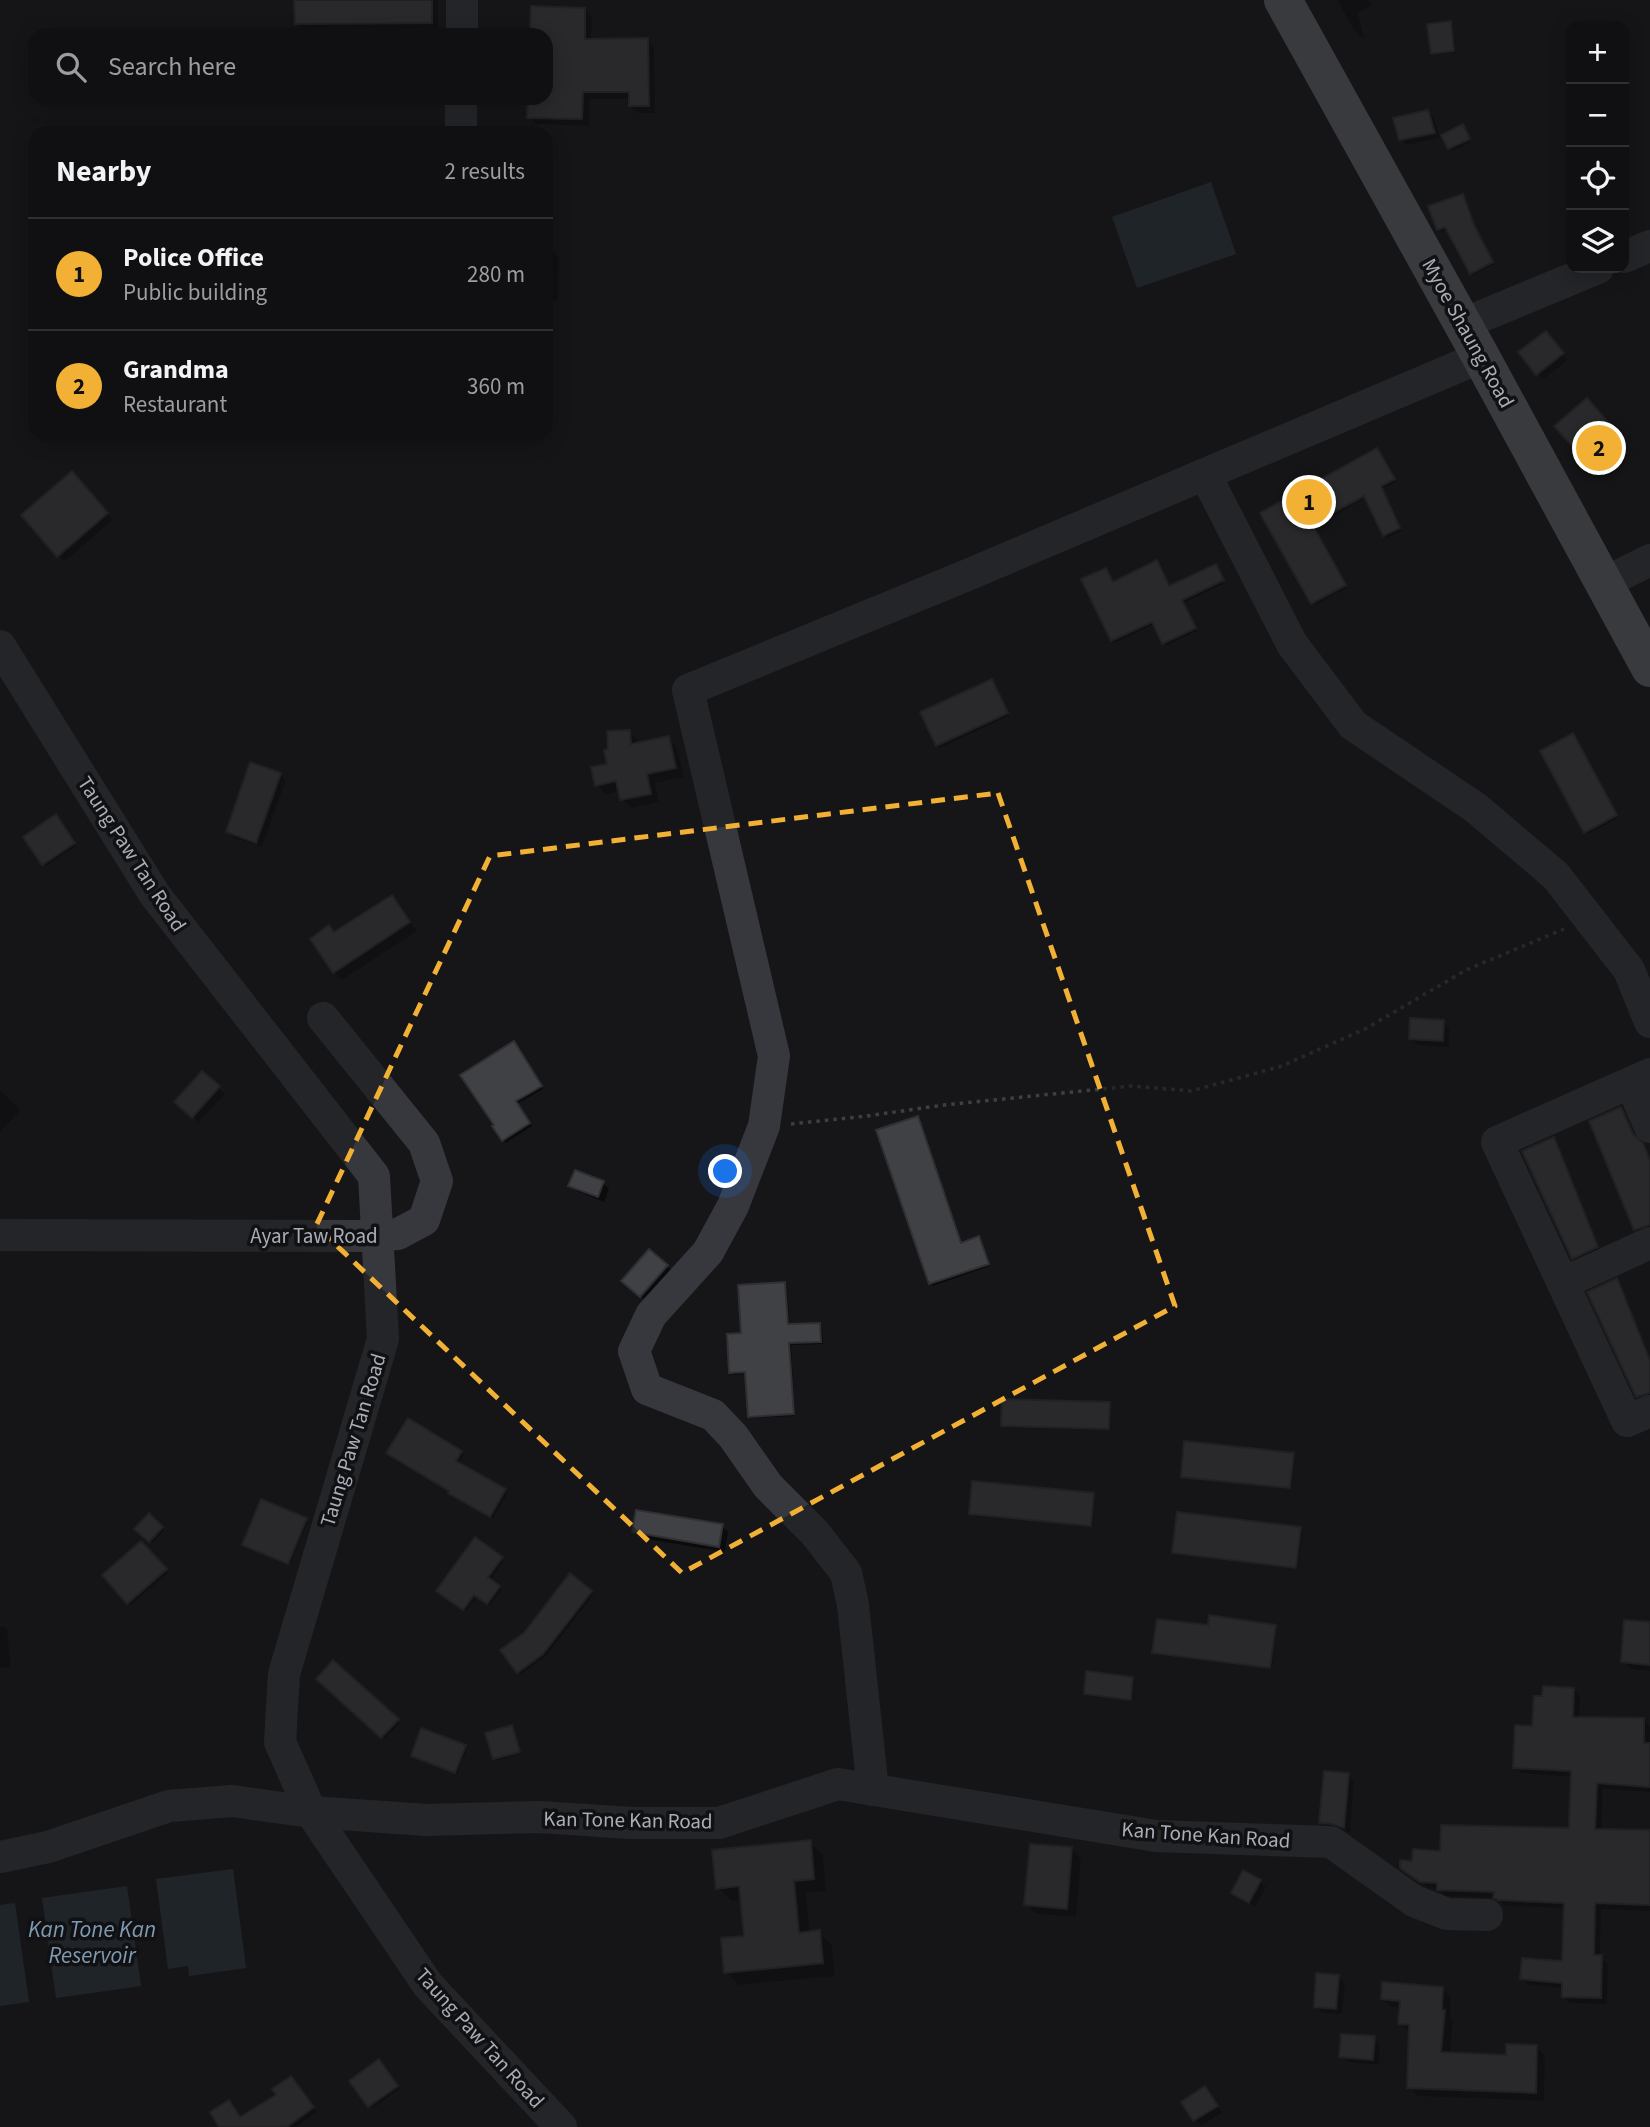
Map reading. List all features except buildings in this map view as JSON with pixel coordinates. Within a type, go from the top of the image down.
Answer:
[{"type":"highway","name":"Myoe Shaung Road","points":[[1283,0],[1650,668]]},
{"type":"street","points":[[462,0],[462,28]]},
{"type":"street","points":[[461,105],[461,126]]},
{"type":"street","points":[[1629,255],[1650,246]]},
{"type":"street","points":[[1463,324],[1586,273]]},
{"type":"street","points":[[873,1790],[853,1605],[846,1573],[815,1533],[768,1486],[733,1436],[713,1415],[647,1389],[634,1351],[651,1315],[708,1252],[733,1206],[764,1126],[774,1056],[688,690],[1481,357]]},
{"type":"street","points":[[1205,474],[1292,644],[1353,725],[1476,808],[1556,876],[1629,970],[1650,1022]]},
{"type":"street","points":[[1604,583],[1650,560]]},
{"type":"street","name":"Taung Paw Tan Road","points":[[0,646],[155,895],[374,1176],[383,1339],[284,1674],[280,1742],[311,1812],[428,1984],[561,2127]]},
{"type":"street","name":"Ayar Taw Road","points":[[0,1235],[377,1236],[398,1234],[424,1220],[437,1181],[424,1143],[323,1018]]},
{"type":"street","points":[[1650,1127],[1641,1079],[1497,1142],[1627,1421],[1650,1411]]},
{"type":"street","points":[[1563,1283],[1650,1242]]},
{"type":"street","name":"Kan Tone Kan Road","points":[[0,1857],[48,1847],[169,1806],[232,1801],[311,1812],[427,1820],[540,1818],[631,1823],[719,1823],[838,1784],[1156,1836],[1331,1842],[1413,1901],[1447,1913],[1486,1915]]},
{"type":"path","points":[[764,1126],[1132,1086],[1191,1091],[1282,1066],[1367,1028],[1466,970],[1589,919]]},
{"type":"highlighted area","points":[[998,793],[1175,1306],[682,1573],[316,1226],[490,856]]},
{"type":"water","points":[[1211,182],[1236,254],[1137,288],[1112,217]]},
{"type":"water","name":"Kan Tone Kan Reservoir","points":[[233,1869],[246,1968],[189,1976],[188,1966],[168,1969],[156,1879]]},
{"type":"water","name":"Kan Tone Kan Reservoir","points":[[127,1886],[141,1986],[56,1998],[42,1898]]},
{"type":"water","name":"Kan Tone Kan Reservoir","points":[[15,1903],[29,2002],[0,2006],[0,1905]]},
{"type":"place","name":"Grandma","points":[[1599,448]]},
{"type":"place","name":"Police Office","points":[[1309,502]]}]
